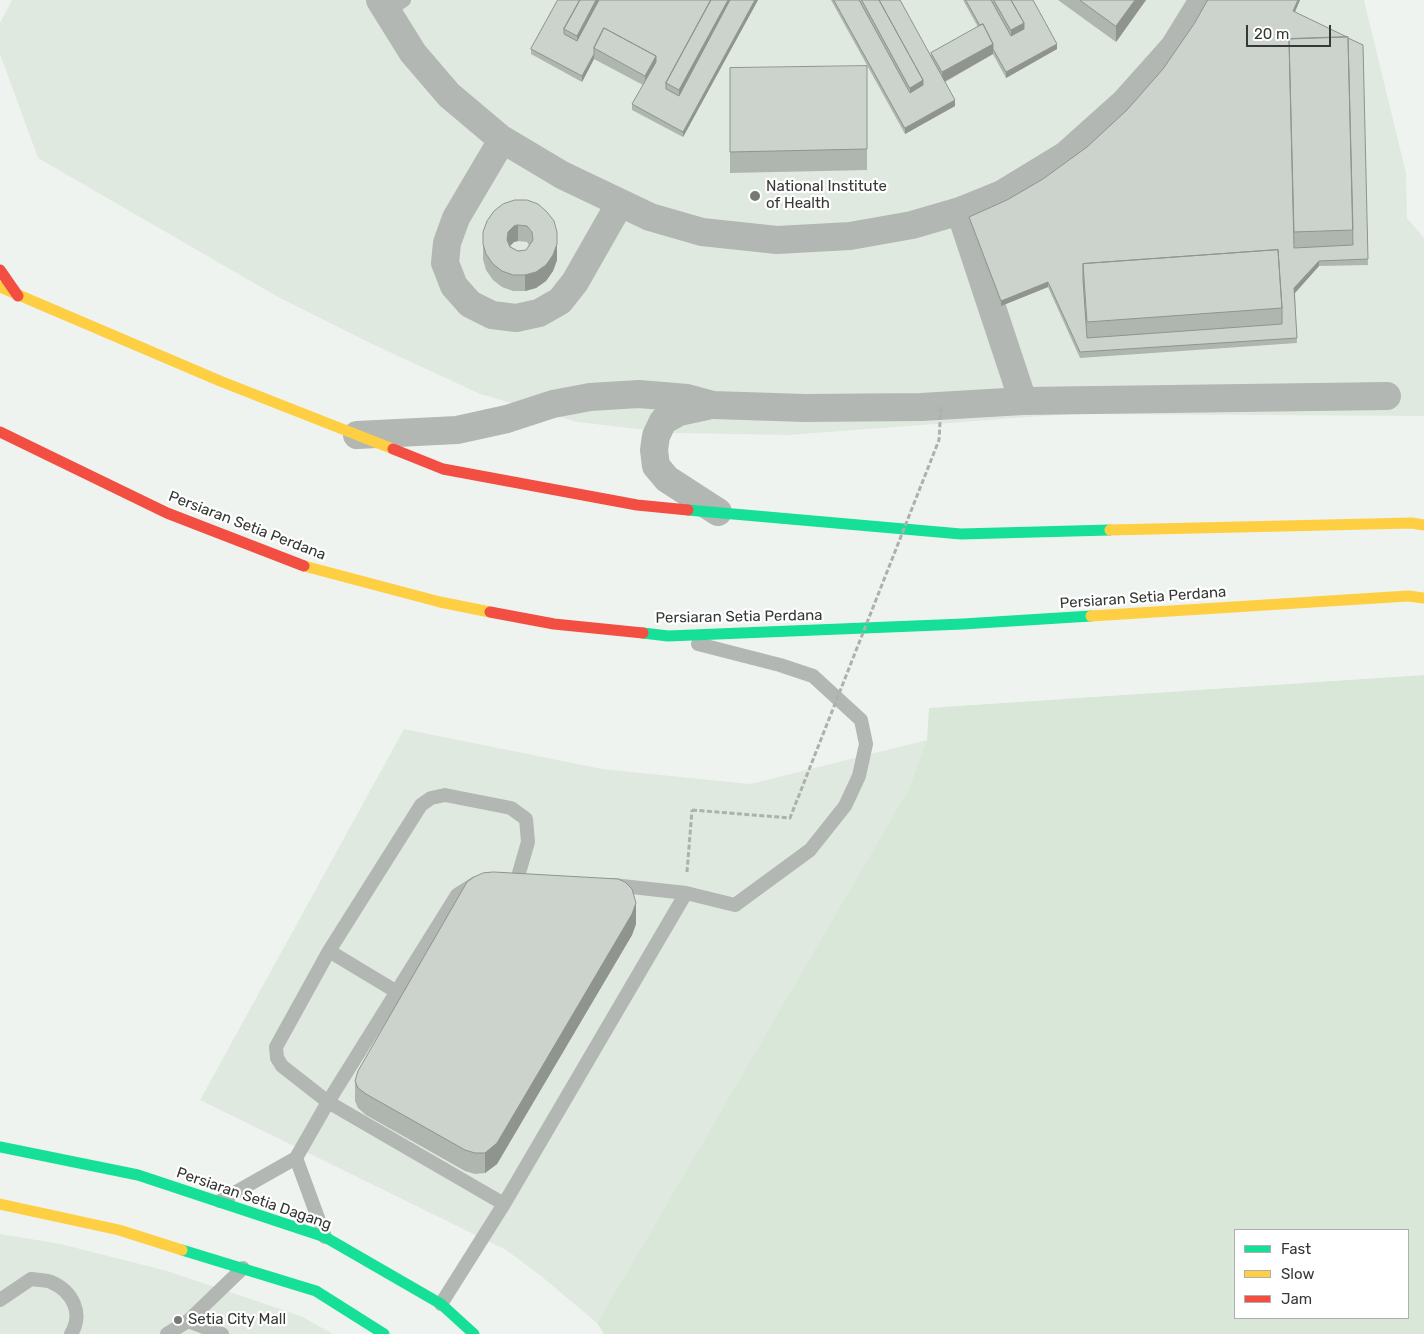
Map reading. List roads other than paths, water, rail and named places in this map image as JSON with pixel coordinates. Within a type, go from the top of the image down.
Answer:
[{"type":"main road","points":[[0,270],[18,296]]},
{"type":"main road","points":[[0,287],[220,381],[444,469],[637,505],[961,534],[1412,523],[1424,525]]},
{"type":"main road","name":"Persiaran Setia Perdana","points":[[0,432],[167,513],[302,566],[440,602],[554,624],[668,636],[963,624],[1408,596],[1424,598]]},
{"type":"main road","name":"Persiaran Setia Dagang","points":[[0,1147],[138,1175],[325,1237],[441,1304],[474,1334]]},
{"type":"main road","points":[[0,1204],[119,1230],[316,1291],[384,1334]]},
{"type":"street","points":[[391,4],[413,53],[449,95],[502,140],[562,175],[650,217],[702,232],[777,240],[850,236],[912,225],[960,211],[1002,194],[1066,155],[1124,103],[1174,47],[1203,0]]},
{"type":"street","points":[[502,140],[456,218],[447,243],[445,263],[454,286],[470,304],[492,315],[516,318],[539,314],[560,301],[575,282],[620,203]]},
{"type":"street","points":[[960,211],[1023,401]]},
{"type":"street","points":[[357,435],[457,430],[508,419],[553,404],[590,397],[639,394],[687,398],[713,404],[805,408],[941,406],[1023,401],[1387,396]]},
{"type":"street","points":[[713,404],[680,412],[664,421],[656,436],[654,450],[656,466],[667,479],[718,512]]},
{"type":"lane","points":[[597,883],[686,893],[735,905],[810,850],[845,806],[859,776],[866,744],[861,720],[813,676],[780,665],[668,636]]},
{"type":"lane","points":[[504,1204],[328,1102],[282,1066],[277,1058],[276,1046],[329,950],[421,805],[431,798],[445,795],[511,808],[526,819],[528,842],[519,874]]},
{"type":"lane","points":[[219,1202],[296,1158],[328,1102],[457,895],[474,884],[492,880]]},
{"type":"lane","points":[[441,1304],[504,1204],[686,893]]},
{"type":"lane","points":[[329,950],[397,992]]},
{"type":"lane","points":[[296,1158],[325,1237]]},
{"type":"lane","points":[[167,1334],[188,1320],[243,1268]]},
{"type":"lane","points":[[0,1300],[31,1279],[50,1282],[68,1294],[78,1312],[75,1328],[71,1334]]},
{"type":"lane","points":[[188,1320],[222,1334]]},
{"type":"place","name":"National Institute of Health","points":[[755,196]]},
{"type":"place","name":"Setia City Mall","points":[[178,1320]]}]
